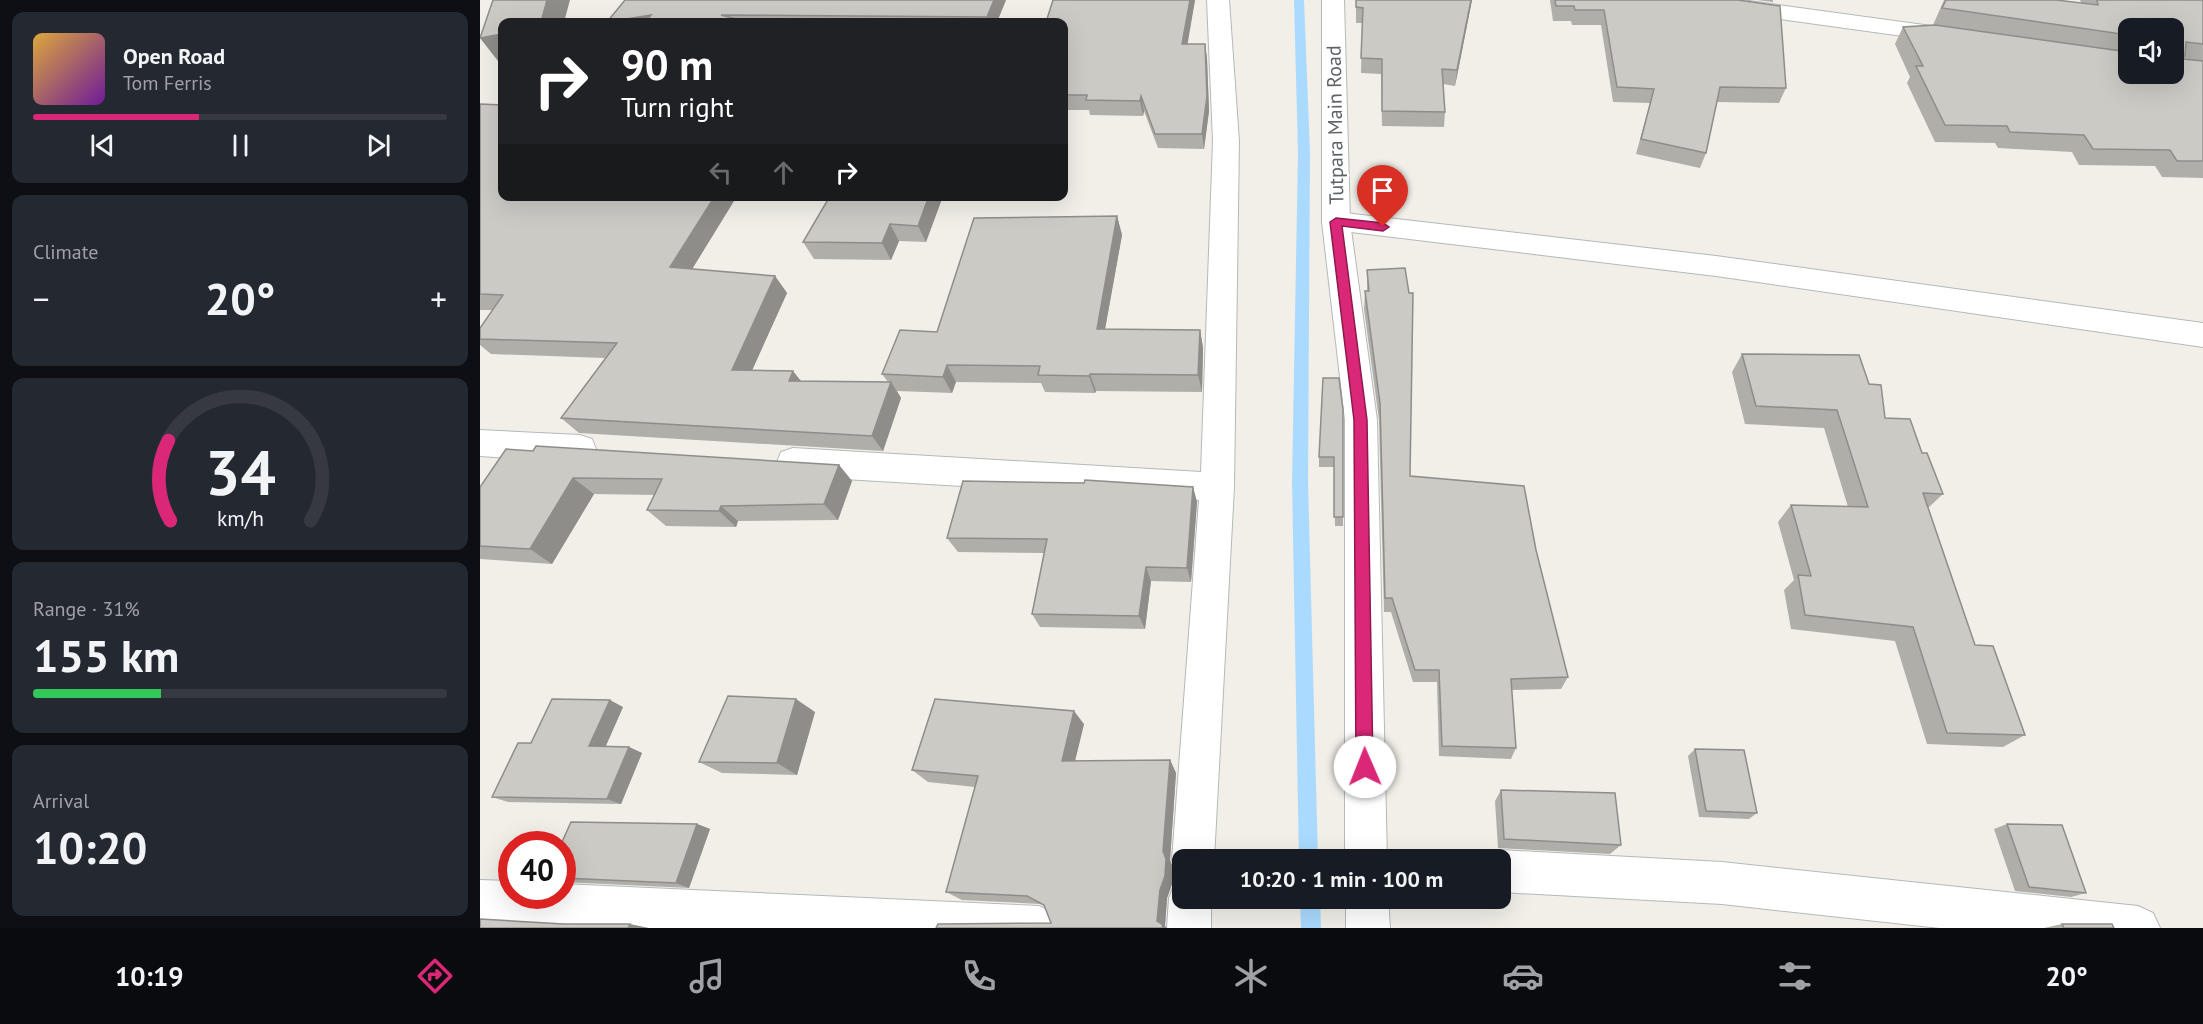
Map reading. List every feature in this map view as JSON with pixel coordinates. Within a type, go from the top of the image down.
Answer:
[{"type":"street","points":[[1194,849],[1216,488],[1226,141],[1218,0]]},
{"type":"street","name":"Tutpara Main Road","points":[[1333,0],[1336,222],[1361,420],[1366,849]]},
{"type":"street","points":[[1692,0],[1964,38]]},
{"type":"street","points":[[1336,222],[1716,266],[2203,335]]},
{"type":"street","points":[[480,443],[612,451]]},
{"type":"street","points":[[766,460],[1216,488]]},
{"type":"street","points":[[1511,872],[1722,883],[2138,928]]},
{"type":"street","points":[[480,901],[1039,928]]},
{"type":"street","points":[[1189,928],[1190,909]]},
{"type":"street","points":[[1367,909],[1368,928]]},
{"type":"building","points":[[493,0],[547,0],[542,18],[498,18],[498,35],[480,38]]},
{"type":"building","points":[[625,0],[994,0],[987,17],[721,15],[732,18],[649,18],[651,15],[610,18]]},
{"type":"building","points":[[1053,0],[1190,0],[1182,44],[1205,44],[1207,96],[1202,134],[1155,134],[1141,96],[1140,101],[1086,100],[1087,95],[1068,95],[1068,18],[1047,18]]},
{"type":"building","points":[[1356,0],[1471,0],[1457,70],[1442,69],[1445,112],[1382,111],[1382,59],[1361,58],[1363,8],[1356,7]]},
{"type":"building","points":[[1555,0],[1738,0],[1780,6],[1786,88],[1720,87],[1706,153],[1641,139],[1654,89],[1617,87],[1604,10],[1575,10],[1574,6],[1556,6]]},
{"type":"building","points":[[1946,0],[2056,0],[2098,5],[2097,0],[2203,0],[2203,44],[2186,42],[2184,56],[2184,18],[2118,18],[2118,34],[1942,8]]},
{"type":"building","points":[[1935,25],[2118,51],[2118,84],[2184,84],[2184,59],[2203,61],[2203,161],[2177,161],[2170,150],[2093,149],[2084,135],[2010,132],[2007,126],[1945,125],[1916,66],[1923,66],[1903,27]]},
{"type":"building","points":[[480,104],[498,105],[498,201],[712,201],[670,267],[775,276],[732,370],[793,371],[789,381],[891,382],[872,436],[561,418],[617,343],[480,339],[480,328],[503,295],[480,294]]},
{"type":"building","points":[[827,201],[927,201],[918,226],[890,224],[882,243],[803,242]]},
{"type":"building","points":[[1117,216],[1097,329],[1200,330],[1198,375],[1038,375],[1040,366],[947,365],[943,377],[882,374],[900,330],[937,332],[974,218]]},
{"type":"building","points":[[1405,268],[1409,293],[1413,293],[1410,476],[1524,486],[1536,550],[1568,677],[1511,679],[1516,748],[1442,746],[1439,670],[1415,670],[1392,598],[1385,598],[1380,403],[1365,291],[1369,291],[1367,270]]},
{"type":"building","points":[[1742,354],[1859,355],[1869,384],[1881,385],[1885,418],[1910,419],[1922,453],[1927,453],[1943,494],[1923,493],[1975,645],[1993,646],[2025,735],[1947,733],[1913,627],[1805,615],[1798,575],[1811,576],[1791,505],[1868,507],[1837,410],[1756,406]]},
{"type":"building","points":[[1323,378],[1339,378],[1343,410],[1343,517],[1334,517],[1334,457],[1319,457]]},
{"type":"building","points":[[536,446],[839,465],[824,504],[721,506],[719,511],[647,510],[662,479],[573,478],[530,549],[480,546],[480,487],[506,449],[533,451]]},
{"type":"building","points":[[1085,480],[1193,487],[1187,568],[1146,567],[1139,616],[1032,614],[1047,539],[947,538],[963,481],[1084,483]]},
{"type":"building","points":[[728,696],[796,699],[777,763],[699,762]]},
{"type":"building","points":[[552,699],[610,700],[589,746],[629,747],[607,799],[492,797],[518,743],[531,743]]},
{"type":"building","points":[[935,699],[1074,711],[1062,761],[1170,760],[1163,851],[1166,859],[1165,876],[1160,890],[1157,921],[1162,924],[1163,928],[936,928],[938,924],[1051,923],[1044,905],[1027,896],[946,892],[978,776],[912,770]]},
{"type":"building","points":[[1695,749],[1744,750],[1757,813],[1706,811]]},
{"type":"building","points":[[1501,790],[1615,793],[1621,845],[1504,839]]},
{"type":"building","points":[[571,822],[697,824],[676,883],[576,879],[576,831],[567,831]]},
{"type":"building","points":[[2007,824],[2062,825],[2086,893],[2029,887]]},
{"type":"building","points":[[480,919],[564,924],[630,924],[628,928],[480,928]]},
{"type":"building","points":[[2062,924],[2112,924],[2114,928],[2064,928]]},
{"type":"waterway","points":[[1299,0],[1304,153],[1300,482],[1309,849]]},
{"type":"waterway","points":[[1310,909],[1311,928]]},
{"type":"route","points":[[1365,767],[1361,420],[1336,222],[1383,227]]}]
